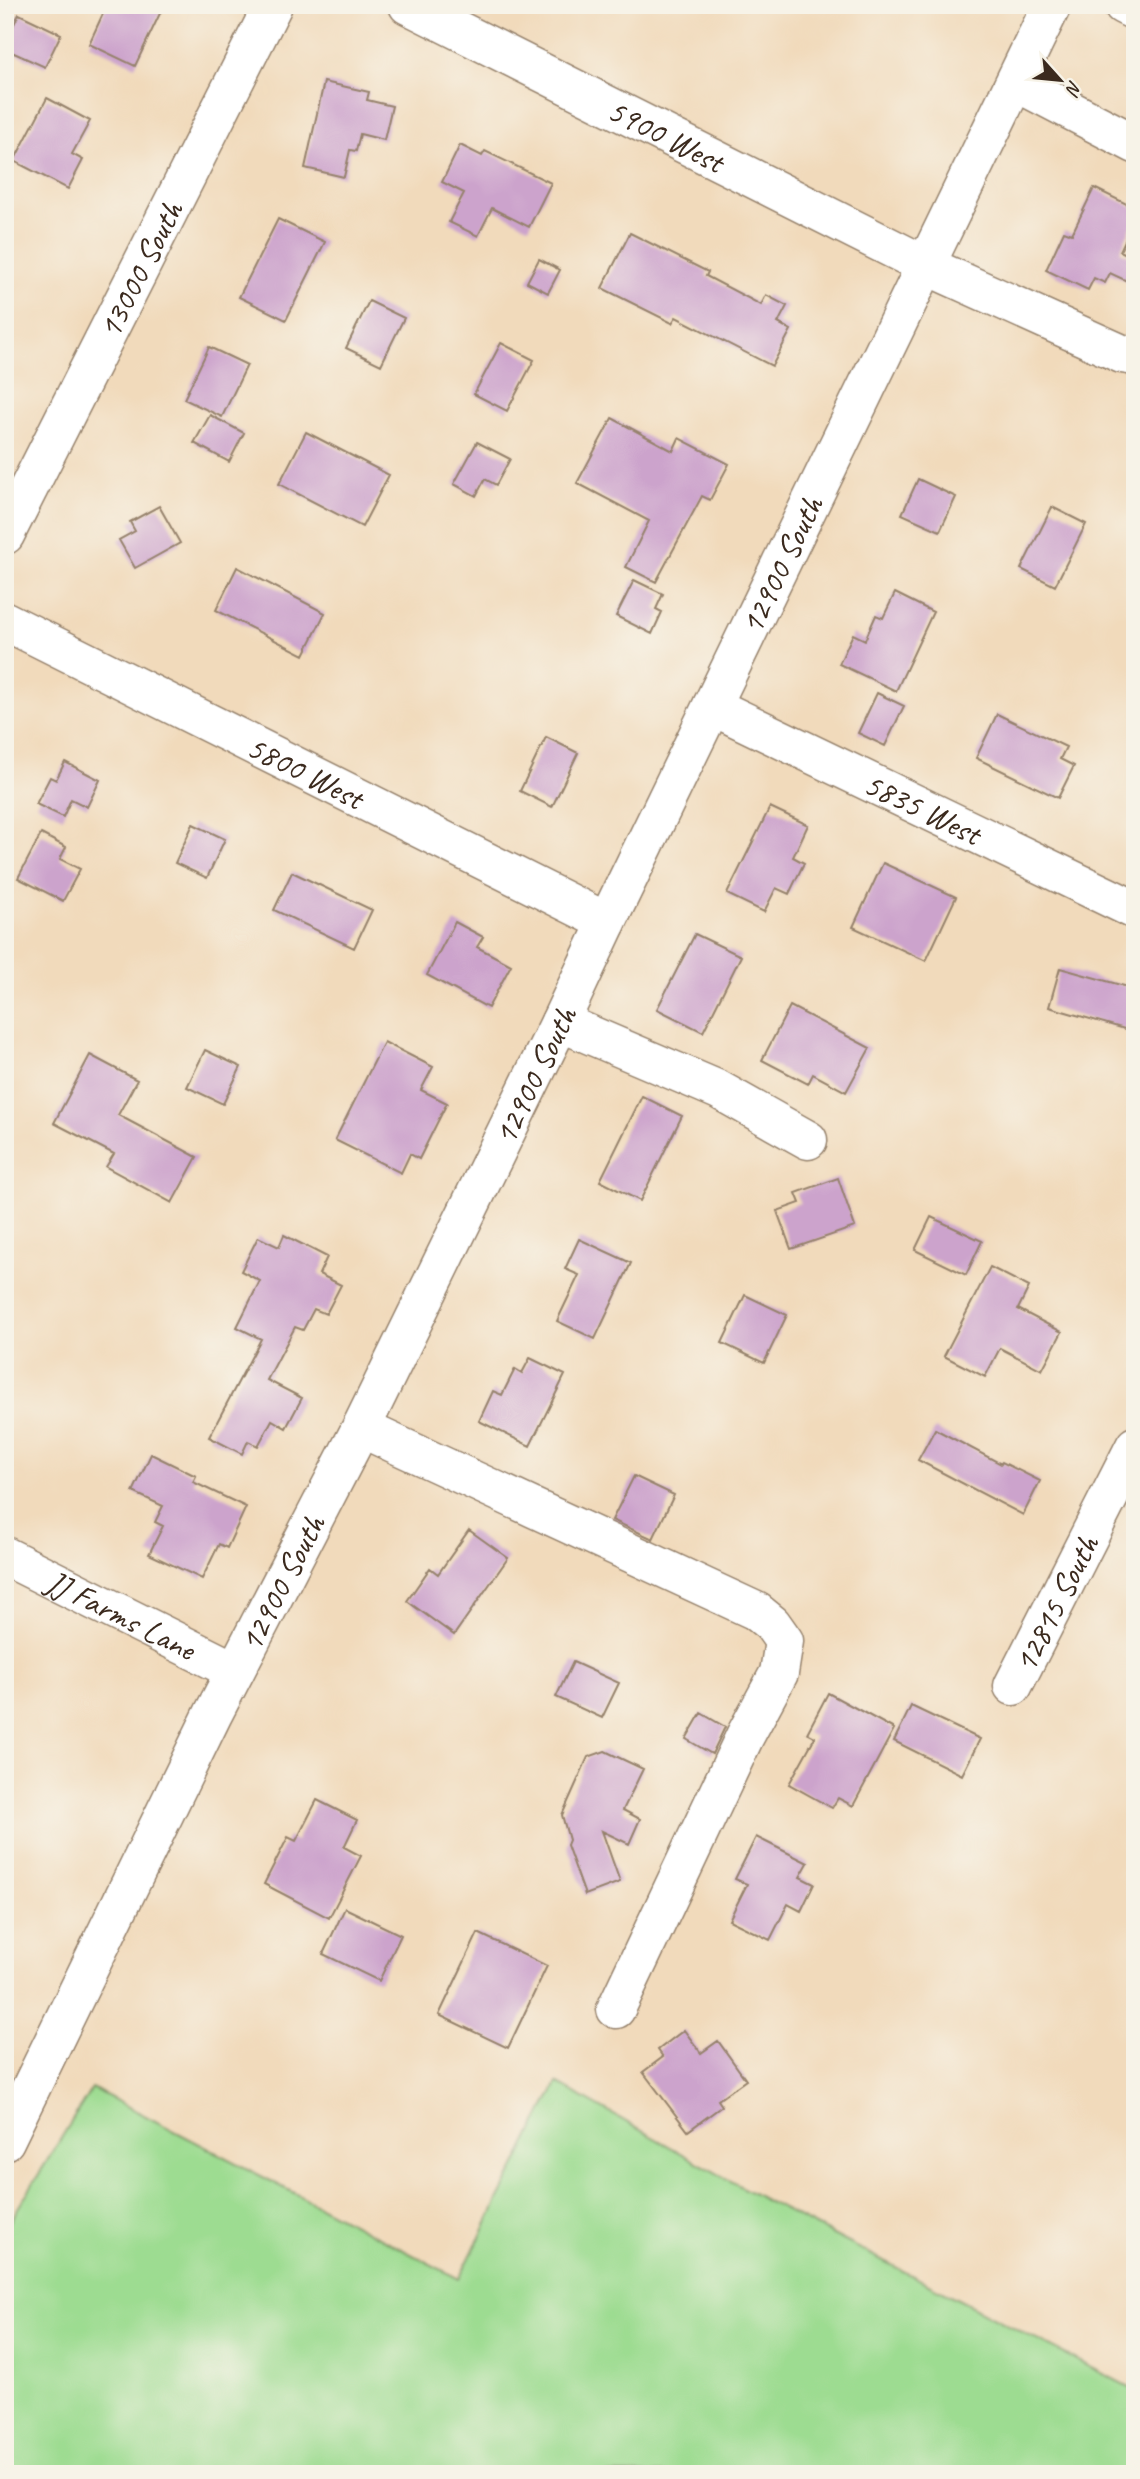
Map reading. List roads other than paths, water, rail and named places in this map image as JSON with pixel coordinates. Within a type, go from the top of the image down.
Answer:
[{"type":"street","name":"13000 South","points":[[5,535],[273,5]]},
{"type":"street","name":"5900 West","points":[[408,5],[925,265],[1122,354],[1135,356]]},
{"type":"street","name":"12900 South","points":[[5,2141],[235,1671],[360,1428],[561,1022],[1052,5]]},
{"type":"street","points":[[1123,5],[1135,11]]},
{"type":"street","points":[[1016,82],[1135,144]]},
{"type":"street","name":"5800 West","points":[[5,621],[607,922]]},
{"type":"street","name":"5835 West","points":[[712,706],[1135,910]]},
{"type":"street","points":[[561,1022],[719,1090],[808,1140]]},
{"type":"street","points":[[360,1428],[756,1611],[772,1624],[784,1641],[779,1673],[746,1736],[616,2009]]},
{"type":"street","name":"12815 South","points":[[1013,1686],[1135,1446]]},
{"type":"street","name":"JJ Farms Lane","points":[[5,1556],[235,1671]]}]
